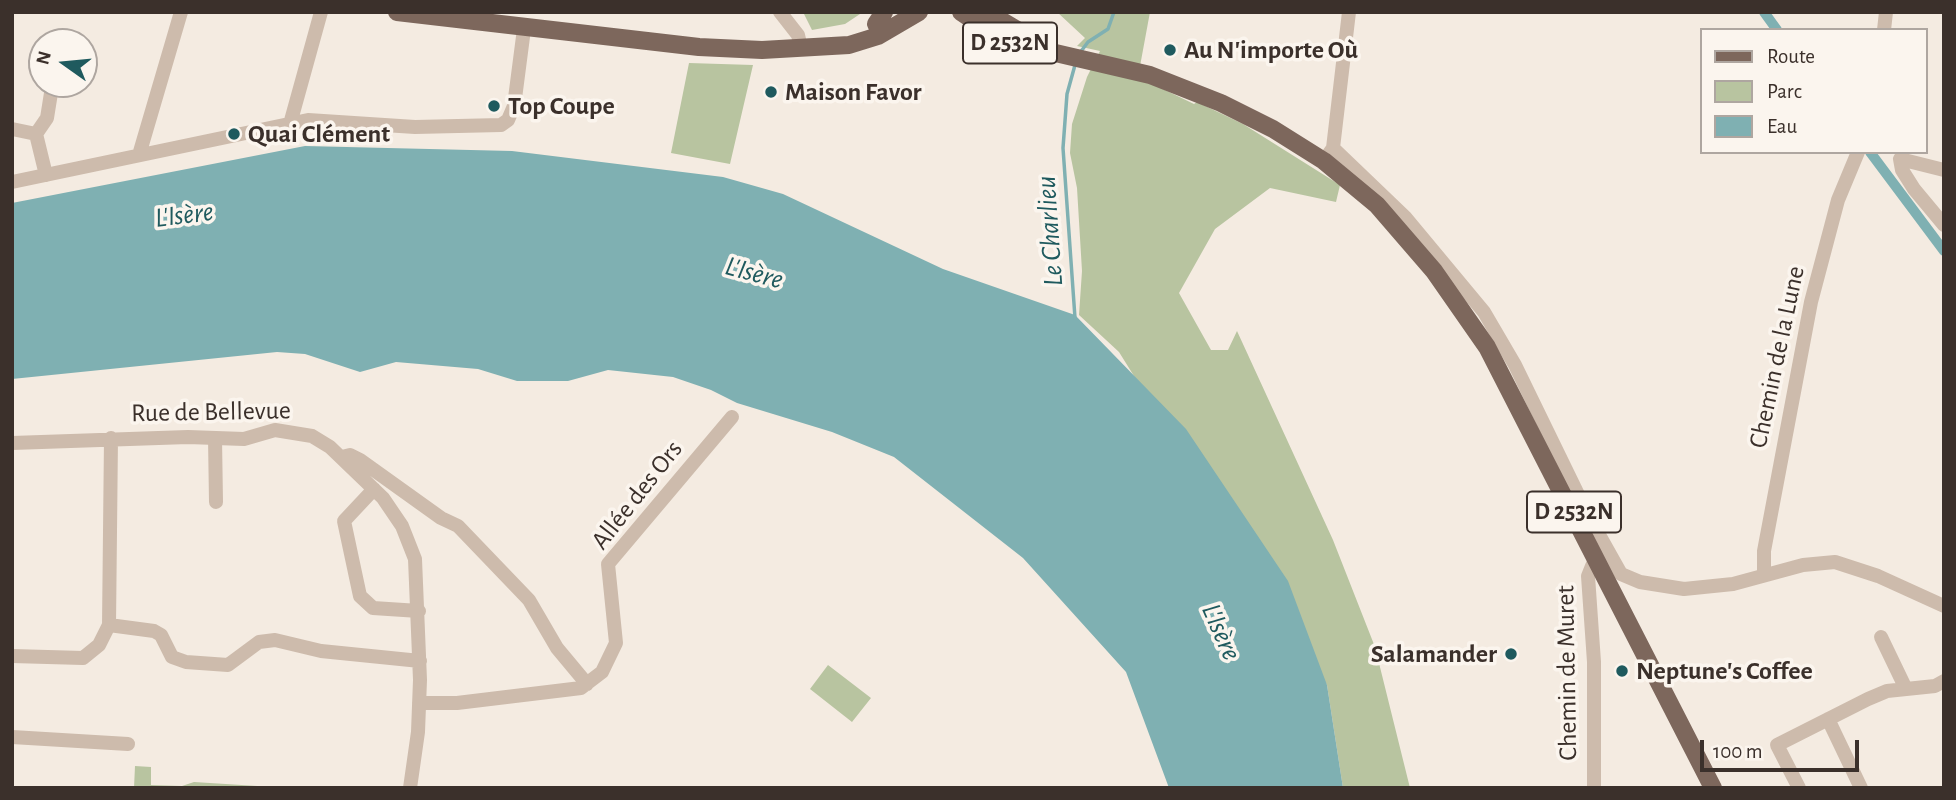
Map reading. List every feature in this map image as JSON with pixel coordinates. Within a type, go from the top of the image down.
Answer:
[{"type":"main road","points":[[397,12],[524,29],[699,47],[808,48],[849,45],[871,39],[919,12]]},
{"type":"main road","points":[[808,48],[897,12]]},
{"type":"main road","name":"D 2532N","points":[[961,12],[1004,41],[1121,67],[1221,103],[1328,155],[1377,205],[1415,247],[1462,309],[1505,378],[1713,788]]},
{"type":"main road","name":"D 2532N","points":[[995,15],[1033,41],[1067,55]]},
{"type":"street","points":[[139,155],[181,12]]},
{"type":"street","points":[[289,124],[321,12]]},
{"type":"street","points":[[780,12],[808,48]]},
{"type":"street","points":[[1349,12],[1328,155],[1405,217],[1484,312],[1515,365],[1589,517],[1622,574],[1640,582],[1684,589],[1733,583],[1764,574],[1835,562],[1878,576],[1944,608],[1944,618]]},
{"type":"street","points":[[12,182],[308,120],[415,127],[494,125],[508,120],[514,106],[524,29]]},
{"type":"street","points":[[46,175],[36,134],[47,118],[50,98]]},
{"type":"street","points":[[12,129],[36,134]]},
{"type":"street","name":"Chemin de la Lune","points":[[1764,574],[1764,551],[1811,302],[1838,200],[1858,154]]},
{"type":"street","points":[[1897,156],[1944,170]]},
{"type":"street","points":[[1897,156],[1908,179],[1944,225]]},
{"type":"street","name":"Allée des Ors","points":[[587,684],[602,672],[616,643],[608,565],[732,417]]},
{"type":"street","name":"Rue de Bellevue","points":[[12,443],[111,439],[244,439],[265,431],[286,431],[312,436],[342,457],[393,512],[409,543],[416,569],[419,703],[410,788]]},
{"type":"street","points":[[215,438],[216,502]]},
{"type":"street","points":[[12,656],[83,658],[99,645],[109,625],[111,439]]},
{"type":"street","points":[[342,457],[351,456],[360,460],[441,518],[458,526],[529,600],[557,648],[587,684],[581,688],[457,703],[419,703]]},
{"type":"street","points":[[374,489],[344,520],[360,596],[373,608],[419,611]]},
{"type":"street","name":"Chemin de Muret","points":[[1594,788],[1594,662],[1588,576],[1592,566],[1599,561]]},
{"type":"street","points":[[109,625],[154,631],[161,635],[172,657],[186,663],[228,665],[259,642],[275,640],[321,651],[420,662]]},
{"type":"street","points":[[1881,637],[1906,688]]},
{"type":"street","points":[[1799,788],[1777,745],[1868,699],[1906,688],[1935,686],[1944,681]]},
{"type":"street","points":[[1828,719],[1861,788]]},
{"type":"street","points":[[12,737],[128,744]]},
{"type":"green space","points":[[803,12],[863,12],[845,24],[812,30]]},
{"type":"green space","points":[[1057,12],[1150,12],[1138,77],[1243,124],[1340,185],[1336,202],[1270,188],[1215,229],[1179,293],[1211,350],[1228,350],[1237,331],[1333,540],[1375,647],[1410,788],[1343,788],[1327,685],[1119,352],[1079,315],[1082,271],[1077,188],[1070,153],[1072,124],[1087,77],[1100,51],[1077,46],[1085,38]]},
{"type":"green space","points":[[689,63],[753,65],[730,164],[671,153]]},
{"type":"green space","points":[[828,665],[871,698],[852,722],[810,689]]},
{"type":"green space","points":[[135,766],[151,767],[151,785],[182,786],[194,782],[289,788],[134,788]]},
{"type":"water","name":"L'Isère","points":[[305,146],[512,151],[723,177],[783,194],[943,269],[1075,315],[1186,429],[1288,581],[1327,685],[1343,788],[1169,788],[1126,672],[1023,558],[894,457],[832,432],[737,403],[711,390],[673,377],[608,370],[568,381],[517,381],[478,369],[396,362],[360,372],[305,354],[277,352],[12,379],[12,203]]},
{"type":"waterway","name":"Le Charlieu","points":[[1079,54],[1088,42],[1108,29],[1114,12]]},
{"type":"waterway","points":[[1764,12],[1776,28]]},
{"type":"waterway","name":"Le Charlieu","points":[[1075,65],[1067,94],[1063,148],[1075,318]]},
{"type":"waterway","points":[[1871,154],[1944,251]]},
{"type":"place","name":"Au N'importe Où","points":[[1170,50]]},
{"type":"place","name":"Maison Favor","points":[[771,92]]},
{"type":"place","name":"Top Coupe","points":[[494,106]]},
{"type":"place","name":"Quai Clément","points":[[234,134]]},
{"type":"place","name":"Salamander","points":[[1511,654]]},
{"type":"place","name":"Neptune's Coffee","points":[[1622,671]]}]
